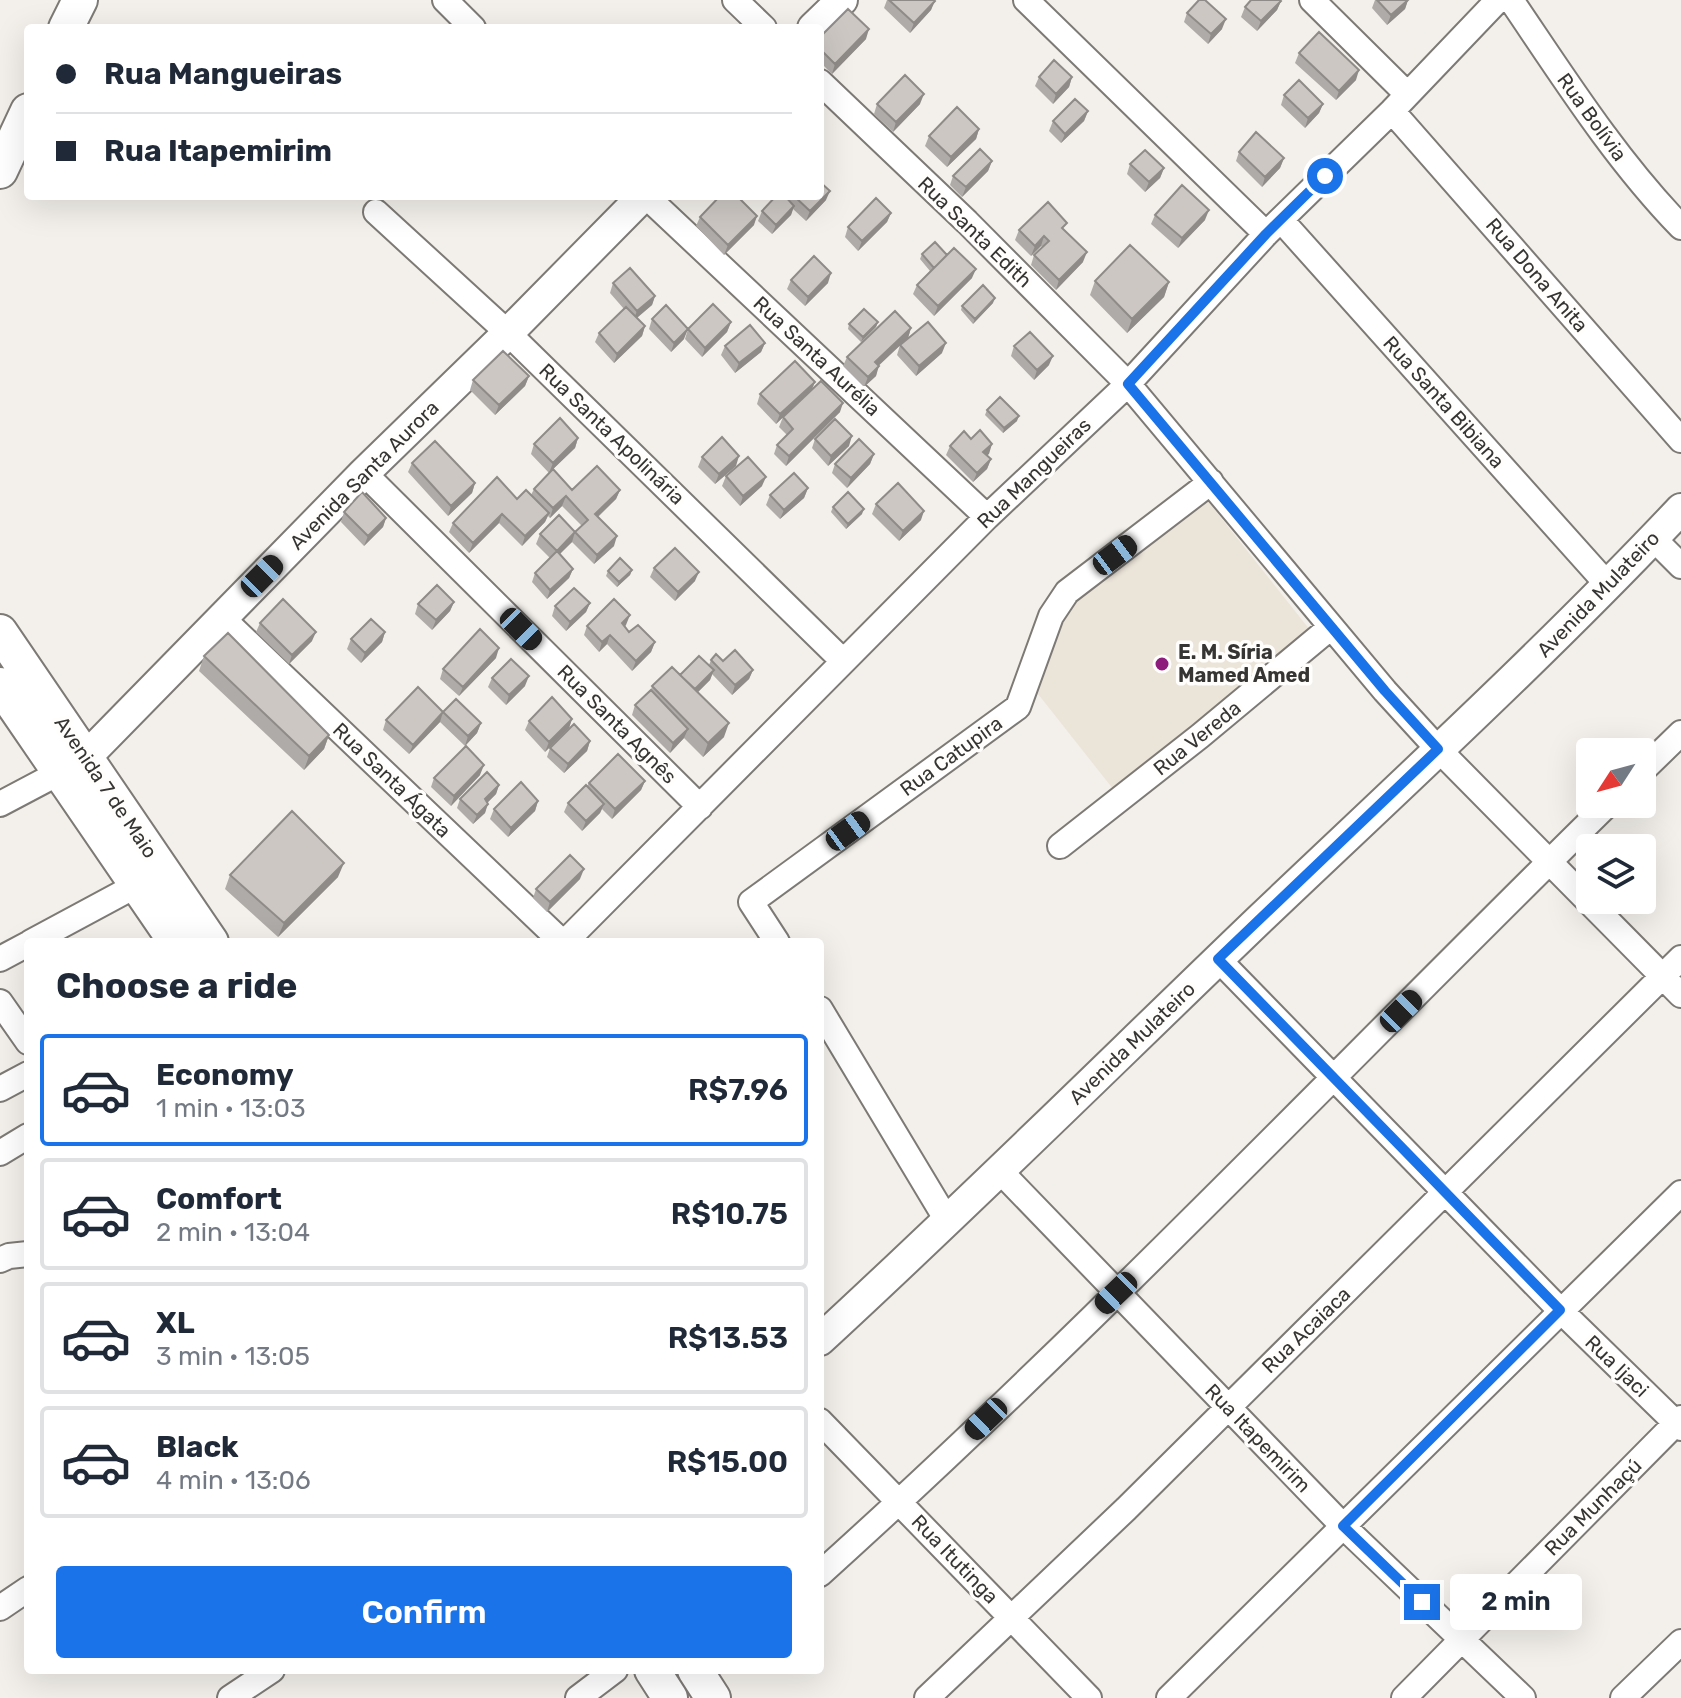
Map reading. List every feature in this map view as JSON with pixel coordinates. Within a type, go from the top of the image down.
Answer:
[{"type":"main road","points":[[68,24],[80,0]]},
{"type":"main road","points":[[0,171],[24,120]]},
{"type":"main road","name":"Avenida 7 de Maio","points":[[0,632],[137,885],[173,938]]},
{"type":"main road","name":"Avenida 7 de Maio","points":[[0,685],[74,764],[208,938]]},
{"type":"main road","points":[[655,1674],[670,1698]]},
{"type":"street","points":[[445,0],[469,24]]},
{"type":"street","points":[[735,0],[760,24]]},
{"type":"street","points":[[817,24],[842,0]]},
{"type":"street","name":"Rua Santa Bibiana","points":[[1026,0],[1273,227],[1607,584]]},
{"type":"street","name":"Rua Dona Anita","points":[[1312,0],[1681,440]]},
{"type":"street","name":"Rua Mangueiras","points":[[568,938],[987,517],[1128,384],[1273,227],[1498,0]]},
{"type":"street","name":"Rua Bolívia","points":[[1511,0],[1578,99],[1654,199],[1681,227]]},
{"type":"street","name":"Rua Santa Edith","points":[[824,86],[967,222],[1128,384],[1331,627],[1438,749]]},
{"type":"street","name":"Avenida Santa Aurora","points":[[74,764],[641,200]]},
{"type":"street","name":"Rua Santa Aurélia","points":[[649,200],[987,517]]},
{"type":"street","name":"Rua Santa Apolinária","points":[[376,212],[508,333],[843,661]]},
{"type":"street","name":"Rua Santa Agnês","points":[[364,473],[700,807]]},
{"type":"street","name":"Rua Catupira","points":[[774,938],[751,902],[1018,707],[1059,601],[1211,482]]},
{"type":"street","name":"Avenida Mulateiro","points":[[824,1336],[948,1222],[1218,959],[1528,665],[1681,509]]},
{"type":"street","points":[[1653,538],[1681,566]]},
{"type":"street","name":"Rua Santa Ágata","points":[[221,617],[560,938]]},
{"type":"street","name":"Rua Vereda","points":[[1060,846],[1200,736],[1331,627]]},
{"type":"street","points":[[1656,757],[1681,733]]},
{"type":"street","points":[[1438,749],[1681,995]]},
{"type":"street","points":[[0,804],[74,764]]},
{"type":"street","points":[[824,1570],[1116,1293],[1594,818]]},
{"type":"street","points":[[38,938],[137,885]]},
{"type":"street","points":[[0,959],[24,946]]},
{"type":"street","name":"Rua Acaiaca","points":[[927,1698],[1126,1509],[1681,958]]},
{"type":"street","name":"Rua Ijaci","points":[[1218,959],[1560,1310],[1679,1423]]},
{"type":"street","points":[[0,1002],[24,1036]]},
{"type":"street","points":[[824,1017],[948,1222]]},
{"type":"street","points":[[0,1089],[24,1076]]},
{"type":"street","points":[[0,1153],[24,1138]]},
{"type":"street","name":"Rua Itapemirim","points":[[1000,1171],[1343,1526],[1523,1698]]},
{"type":"street","points":[[1169,1698],[1681,1193]]},
{"type":"street","points":[[0,1260],[24,1254]]},
{"type":"street","name":"Rua Munhaçú","points":[[1404,1698],[1679,1423]]},
{"type":"street","name":"Rua Itutinga","points":[[824,1425],[1089,1698]]},
{"type":"street","points":[[0,1608],[24,1592]]},
{"type":"street","points":[[1623,1698],[1681,1642]]},
{"type":"street","points":[[230,1698],[266,1674]]},
{"type":"street","points":[[578,1698],[610,1674]]},
{"type":"shaded area","name":"E. M. Síria Mamed Amed","points":[[1203,495],[1314,635],[1117,794],[1038,694],[1069,598]]},
{"type":"building","points":[[889,0],[934,0],[935,1],[914,23]]},
{"type":"building","points":[[1199,0],[1205,0],[1226,19],[1211,34],[1187,13]]},
{"type":"building","points":[[1251,0],[1281,1],[1261,21],[1245,7]]},
{"type":"building","points":[[1377,0],[1408,0],[1391,15]]},
{"type":"building","points":[[848,9],[869,29],[835,64],[824,53],[824,33]]},
{"type":"building","points":[[1319,32],[1359,70],[1339,91],[1299,53]]},
{"type":"building","points":[[1054,60],[1072,77],[1056,94],[1039,77]]},
{"type":"building","points":[[905,75],[924,94],[896,122],[877,104]]},
{"type":"building","points":[[1299,80],[1323,104],[1308,118],[1284,95]]},
{"type":"building","points":[[1075,99],[1088,111],[1065,134],[1053,121]]},
{"type":"building","points":[[957,107],[979,129],[951,157],[929,136]]},
{"type":"building","points":[[1256,132],[1284,158],[1265,177],[1239,152]]},
{"type":"building","points":[[980,149],[992,161],[966,187],[953,176]]},
{"type":"building","points":[[1145,150],[1164,168],[1149,182],[1130,164]]},
{"type":"building","points":[[1182,185],[1209,210],[1182,238],[1155,215]]},
{"type":"building","points":[[876,198],[891,213],[862,241],[848,227]]},
{"type":"building","points":[[716,200],[741,200],[757,216],[728,245],[700,217]]},
{"type":"building","points":[[772,200],[789,200],[794,206],[776,225],[762,211]]},
{"type":"building","points":[[798,200],[821,200],[810,211]]},
{"type":"building","points":[[1048,202],[1067,223],[1062,228],[1087,252],[1059,280],[1034,255],[1049,241],[1044,236],[1035,246],[1019,230]]},
{"type":"building","points":[[935,242],[947,255],[934,268],[922,254]]},
{"type":"building","points":[[1130,245],[1169,282],[1132,319],[1095,281]]},
{"type":"building","points":[[954,248],[976,269],[938,306],[917,285]]},
{"type":"building","points":[[814,256],[831,273],[808,297],[791,280]]},
{"type":"building","points":[[630,268],[655,296],[637,311],[613,283]]},
{"type":"building","points":[[983,285],[995,298],[975,319],[962,306]]},
{"type":"building","points":[[713,304],[731,322],[705,348],[688,329]]},
{"type":"building","points":[[666,305],[688,329],[674,343],[652,319]]},
{"type":"building","points":[[626,307],[645,326],[617,354],[599,333]]},
{"type":"building","points":[[864,309],[878,322],[863,337],[849,324]]},
{"type":"building","points":[[895,311],[911,328],[875,362],[879,366],[868,377],[847,357]]},
{"type":"building","points":[[928,322],[946,343],[919,366],[900,345]]},
{"type":"building","points":[[750,325],[765,343],[739,363],[725,346]]},
{"type":"building","points":[[1030,332],[1053,356],[1037,370],[1014,346]]},
{"type":"building","points":[[503,351],[529,376],[499,405],[473,380]]},
{"type":"building","points":[[795,361],[815,382],[780,414],[760,394]]},
{"type":"building","points":[[821,381],[843,403],[789,456],[777,445],[793,429],[783,417]]},
{"type":"building","points":[[1000,397],[1019,416],[1004,428],[987,410]]},
{"type":"building","points":[[560,418],[578,438],[553,463],[534,444]]},
{"type":"building","points":[[835,419],[852,436],[831,456],[815,439]]},
{"type":"building","points":[[980,430],[992,444],[983,452],[991,459],[977,473],[950,446],[964,431],[971,439]]},
{"type":"building","points":[[722,437],[739,456],[719,474],[702,457]]},
{"type":"building","points":[[859,439],[874,454],[851,478],[835,464]]},
{"type":"building","points":[[435,441],[475,483],[451,506],[412,463]]},
{"type":"building","points":[[748,457],[766,477],[743,496],[726,476]]},
{"type":"building","points":[[597,466],[620,490],[595,514],[617,536],[597,555],[575,532],[588,520],[566,496],[553,508],[534,489],[553,469],[572,490]]},
{"type":"building","points":[[794,473],[808,488],[784,510],[770,495]]},
{"type":"building","points":[[497,477],[517,499],[526,490],[549,513],[525,536],[502,514],[473,543],[453,523]]},
{"type":"building","points":[[898,483],[924,511],[903,531],[876,504]]},
{"type":"building","points":[[362,492],[386,518],[368,536],[344,512]]},
{"type":"building","points":[[848,492],[864,509],[848,524],[833,507]]},
{"type":"building","points":[[559,515],[575,532],[557,551],[540,534]]},
{"type":"building","points":[[675,548],[699,572],[678,592],[654,568]]},
{"type":"building","points":[[557,551],[573,569],[550,590],[535,573]]},
{"type":"building","points":[[620,558],[632,570],[619,582],[608,571]]},
{"type":"building","points":[[437,585],[454,602],[436,620],[418,604]]},
{"type":"building","points":[[574,588],[590,603],[570,622],[555,606]]},
{"type":"building","points":[[283,599],[316,632],[292,655],[260,623]]},
{"type":"building","points":[[614,599],[630,615],[622,623],[629,632],[638,625],[655,642],[636,661],[610,635],[602,642],[587,626]]},
{"type":"building","points":[[371,619],[385,632],[365,653],[351,639]]},
{"type":"building","points":[[480,629],[499,648],[463,687],[443,669]]},
{"type":"building","points":[[228,633],[329,735],[309,756],[204,656]]},
{"type":"building","points":[[735,650],[753,670],[735,685],[711,660],[716,654],[723,661]]},
{"type":"building","points":[[699,656],[714,670],[695,689],[680,675]]},
{"type":"building","points":[[511,659],[529,676],[509,695],[492,678]]},
{"type":"building","points":[[672,667],[729,723],[708,743],[652,686]]},
{"type":"building","points":[[418,687],[443,712],[413,745],[386,720]]},
{"type":"building","points":[[651,690],[688,729],[673,743],[635,705]]},
{"type":"building","points":[[552,697],[572,719],[549,742],[529,721]]},
{"type":"building","points":[[456,699],[481,723],[468,736],[443,712]]},
{"type":"building","points":[[574,724],[590,741],[568,764],[550,748]]},
{"type":"building","points":[[466,746],[484,765],[454,796],[434,778]]},
{"type":"building","points":[[618,754],[645,781],[615,809],[589,783]]},
{"type":"building","points":[[487,772],[499,785],[485,799],[488,804],[477,815],[460,799]]},
{"type":"building","points":[[521,782],[538,801],[511,828],[494,809]]},
{"type":"building","points":[[586,785],[604,804],[586,821],[568,803]]},
{"type":"building","points":[[292,811],[344,863],[284,923],[230,875]]},
{"type":"building","points":[[570,855],[584,869],[550,902],[536,889]]},
{"type":"place","name":"E. M. Síria Mamed Amed","points":[[1162,664]]},
{"type":"route","points":[[1325,176],[1266,234],[1128,384],[1385,691],[1438,749],[1218,959],[1560,1310],[1343,1526],[1422,1602]]}]
